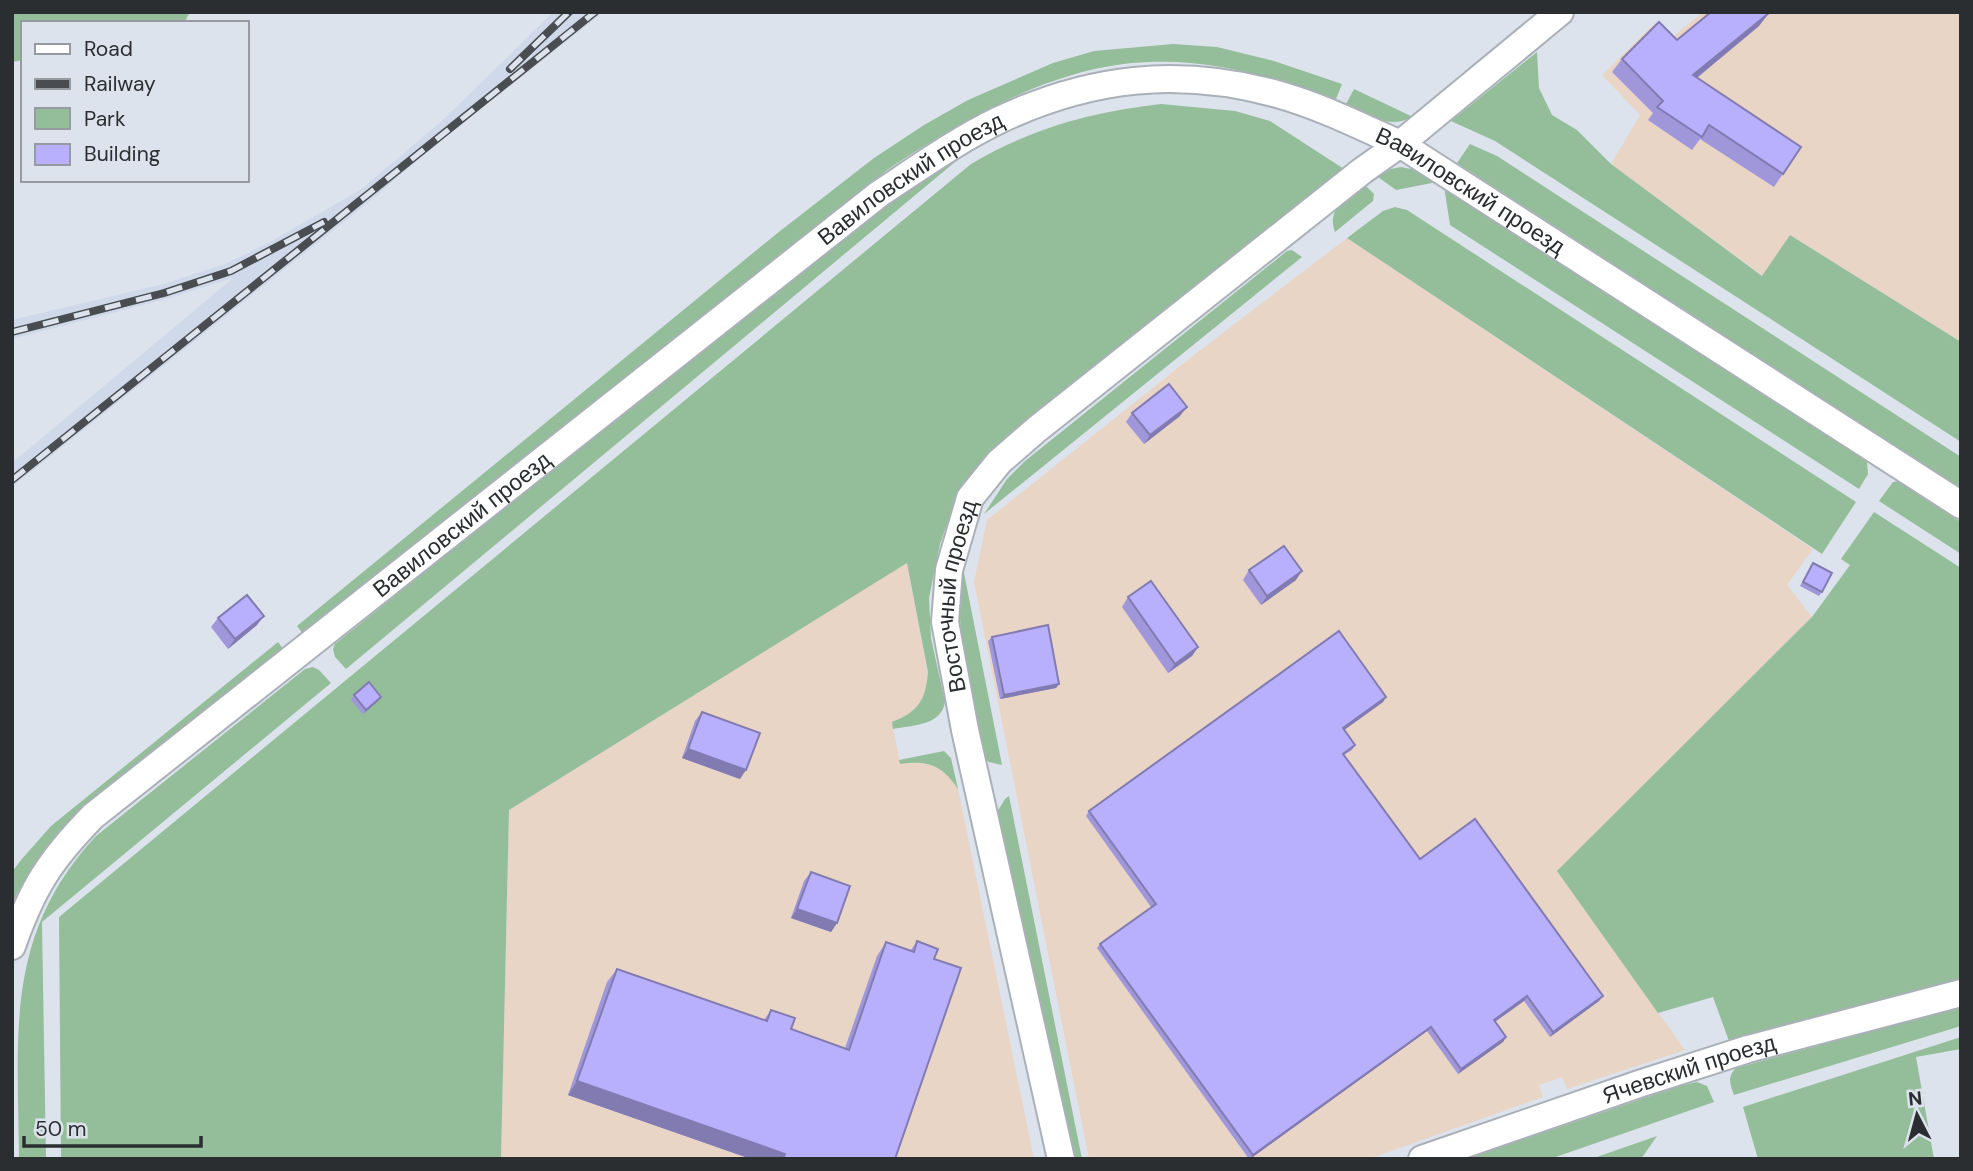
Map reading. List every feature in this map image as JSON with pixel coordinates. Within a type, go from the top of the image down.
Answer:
[{"type":"street","name":"Восточный проезд","points":[[1061,1159],[962,717],[945,622],[949,570],[970,498],[999,462],[1037,429],[1362,171],[1400,144],[1560,12]]},
{"type":"street","name":"Вавиловский проезд","points":[[12,946],[24,912],[43,875],[66,843],[93,816],[879,194],[995,122],[1052,98],[1100,85],[1150,78],[1213,80],[1278,94],[1335,114],[1400,144],[1961,505]]},
{"type":"street","name":"Ячевский проезд","points":[[1422,1159],[1748,1049],[1961,993]]},
{"type":"shaded area","points":[[553,12],[604,12],[12,487],[12,463],[233,278],[166,299],[12,339],[12,320],[163,284],[225,264],[270,242],[360,190],[442,121]]},
{"type":"shaded area","points":[[1703,12],[1961,12],[1961,342],[1790,235],[1763,276],[1611,164],[1640,115],[1602,75],[1655,23],[1670,39]]},
{"type":"shaded area","points":[[1347,238],[1813,549],[1787,585],[1812,617],[1558,871],[1685,1050],[1567,1089],[1562,1077],[1539,1085],[1543,1097],[1369,1159],[1089,1159],[974,582],[987,520],[1194,355]]},
{"type":"shaded area","points":[[907,562],[928,673],[927,690],[919,704],[907,716],[892,722],[900,763],[931,764],[948,774],[958,789],[1034,1159],[501,1159],[509,810]]},
{"type":"green space","points":[[12,12],[190,12],[185,21],[21,21],[21,60],[12,62]]},
{"type":"green space","points":[[1173,44],[1217,47],[1274,61],[1342,84],[1336,99],[1268,77],[1221,67],[1149,62],[1114,65],[1079,73],[1045,84],[979,114],[887,170],[303,634],[297,626],[775,235],[874,158],[968,100],[1053,63],[1094,51]]},
{"type":"green space","points":[[1537,52],[1539,88],[1552,115],[1577,130],[1611,164],[1762,276],[1790,235],[1961,342],[1961,442],[1495,141],[1451,121]]},
{"type":"green space","points":[[1354,89],[1413,117],[1395,122],[1378,120],[1346,104]]},
{"type":"green space","points":[[1161,104],[1235,111],[1270,121],[1344,169],[983,459],[953,507],[940,544],[929,598],[931,638],[945,702],[938,716],[925,723],[893,729],[892,722],[908,714],[919,704],[928,672],[907,563],[509,810],[501,1159],[61,1159],[59,917],[971,164],[1039,131],[1086,117]]},
{"type":"green space","points":[[1470,144],[1497,156],[1961,457],[1961,489],[1457,163]]},
{"type":"green space","points":[[967,152],[346,669],[335,657],[335,644],[885,203]]},
{"type":"green space","points":[[1401,167],[1416,170],[1434,180],[1432,183],[1396,190],[1378,177],[1391,169]]},
{"type":"green space","points":[[1364,184],[1374,194],[1373,201],[1335,232],[1333,216],[1336,210]]},
{"type":"green space","points":[[1444,186],[1861,456],[1867,462],[1868,474],[1859,489],[1450,225]]},
{"type":"green space","points":[[1395,207],[1407,210],[1856,502],[1822,554],[1347,238],[1383,211]]},
{"type":"green space","points":[[1292,250],[1302,257],[984,514],[1007,479],[1025,461],[1287,251]]},
{"type":"green space","points":[[1898,481],[1961,522],[1961,554],[1879,501],[1893,482]]},
{"type":"green space","points":[[1874,512],[1961,568],[1961,979],[1729,1041],[1713,997],[1658,1013],[1557,871],[1812,617],[1850,565],[1841,559]]},
{"type":"green space","points":[[963,568],[1002,765],[984,758],[962,647],[959,603]]},
{"type":"green space","points":[[278,642],[285,651],[60,833],[32,867],[12,903],[12,872],[51,826]]},
{"type":"green space","points":[[313,667],[331,683],[42,922],[46,1159],[19,1159],[18,1070],[23,988],[31,949],[45,911],[66,873],[96,836],[305,669]]},
{"type":"green space","points":[[944,751],[951,758],[958,789],[946,774],[934,766],[919,763],[900,764],[899,760]]},
{"type":"green space","points":[[1009,796],[1082,1159],[1075,1159],[997,812]]},
{"type":"green space","points":[[1961,1007],[1961,1026],[1734,1095],[1730,1078],[1736,1068]]},
{"type":"green space","points":[[1961,1037],[1961,1049],[1916,1057],[1934,1159],[1758,1159],[1743,1107]]},
{"type":"green space","points":[[1697,1082],[1707,1086],[1714,1102],[1550,1159],[1466,1159],[1680,1086]]},
{"type":"green space","points":[[1657,1136],[1641,1159],[1591,1159]]},
{"type":"building","points":[[1711,12],[1769,13],[1693,75],[1801,147],[1783,174],[1709,125],[1702,137],[1657,107],[1663,101],[1622,59],[1659,22],[1677,40]]},
{"type":"building","points":[[1169,384],[1187,407],[1150,435],[1132,413]]},
{"type":"building","points":[[1284,546],[1302,571],[1267,596],[1249,570]]},
{"type":"building","points":[[1813,563],[1832,573],[1822,592],[1803,582]]},
{"type":"building","points":[[1151,581],[1198,647],[1175,664],[1128,597]]},
{"type":"building","points":[[247,595],[264,616],[235,639],[218,618]]},
{"type":"building","points":[[1048,625],[1059,684],[1004,695],[992,637]]},
{"type":"building","points":[[1339,631],[1386,697],[1343,728],[1355,745],[1343,754],[1420,859],[1475,819],[1603,996],[1553,1032],[1527,996],[1494,1020],[1506,1037],[1461,1069],[1431,1027],[1253,1155],[1100,944],[1156,904],[1089,811]]},
{"type":"building","points":[[369,682],[381,697],[366,710],[354,695]]},
{"type":"building","points":[[702,712],[760,733],[746,770],[688,749]]},
{"type":"building","points":[[811,872],[850,886],[837,923],[797,909]]},
{"type":"building","points":[[917,941],[938,949],[934,959],[961,968],[895,1159],[783,1159],[785,1154],[577,1081],[617,969],[767,1021],[771,1010],[795,1018],[791,1029],[849,1050],[886,942],[914,952]]},
{"type":"railway","points":[[510,69],[569,12]]},
{"type":"railway","points":[[12,480],[595,12]]},
{"type":"railway","points":[[12,332],[164,293],[231,271],[324,222]]}]
